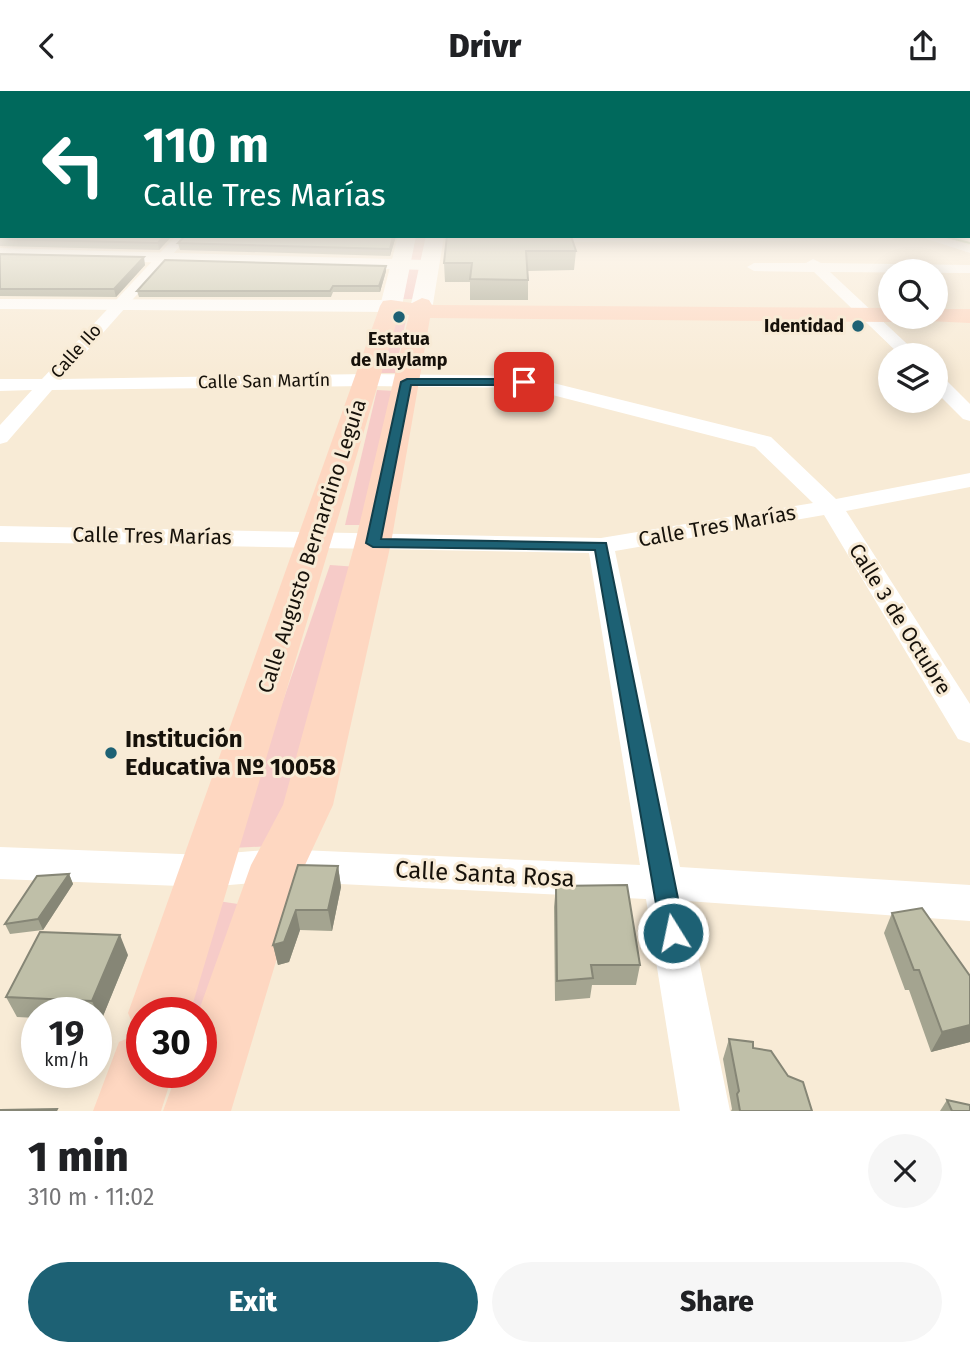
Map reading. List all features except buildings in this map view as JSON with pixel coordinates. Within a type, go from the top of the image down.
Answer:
[{"type":"main road","name":"Calle Augusto Bernardino Leguía","points":[[405,278],[415,296]]},
{"type":"main road","name":"Calle Augusto Bernardino Leguía","points":[[164,997],[315,539],[387,381],[421,278]]},
{"type":"main road","points":[[415,296],[878,312]]},
{"type":"main road","points":[[948,309],[970,310]]},
{"type":"main road","points":[[948,316],[970,316]]},
{"type":"main road","name":"Calle Augusto Bernardino Leguía","points":[[197,1111],[278,865],[308,805],[373,543],[387,381]]},
{"type":"main road","points":[[127,1111],[134,1088]]},
{"type":"street","name":"Calle Ilo","points":[[0,438],[143,278]]},
{"type":"street","points":[[0,304],[117,305],[415,296],[405,278]]},
{"type":"street","points":[[762,278],[769,286]]},
{"type":"street","points":[[831,278],[878,312]]},
{"type":"street","points":[[948,278],[954,282]]},
{"type":"street","name":"Calle San Martín","points":[[0,385],[524,382],[763,442],[831,507]]},
{"type":"street","points":[[948,393],[970,415]]},
{"type":"street","name":"Calle Tres Marías","points":[[0,534],[601,546],[831,507],[970,480]]},
{"type":"street","name":"Calle 3 de Octubre","points":[[831,507],[970,731]]},
{"type":"street","points":[[601,546],[705,1111]]},
{"type":"street","name":"Calle Santa Rosa","points":[[0,863],[205,871],[278,865],[664,883],[970,904]]},
{"type":"shaded area","points":[[404,278],[417,278],[413,299],[399,299]]},
{"type":"shaded area","points":[[392,320],[406,320],[395,373],[381,373]]},
{"type":"shaded area","points":[[377,390],[395,391],[364,525],[345,525]]},
{"type":"shaded area","points":[[330,565],[358,567],[272,846],[232,848]]},
{"type":"shaded area","points":[[211,900],[238,904],[206,997],[180,997]]},
{"type":"place","name":"Estatua de Naylamp","points":[[399,317]]},
{"type":"place","name":"Identidad","points":[[858,326]]},
{"type":"place","name":"Institución Educativa Nº 10058","points":[[111,753]]},
{"type":"route","points":[[524,382],[407,382],[373,543],[601,546],[673,933]]}]
